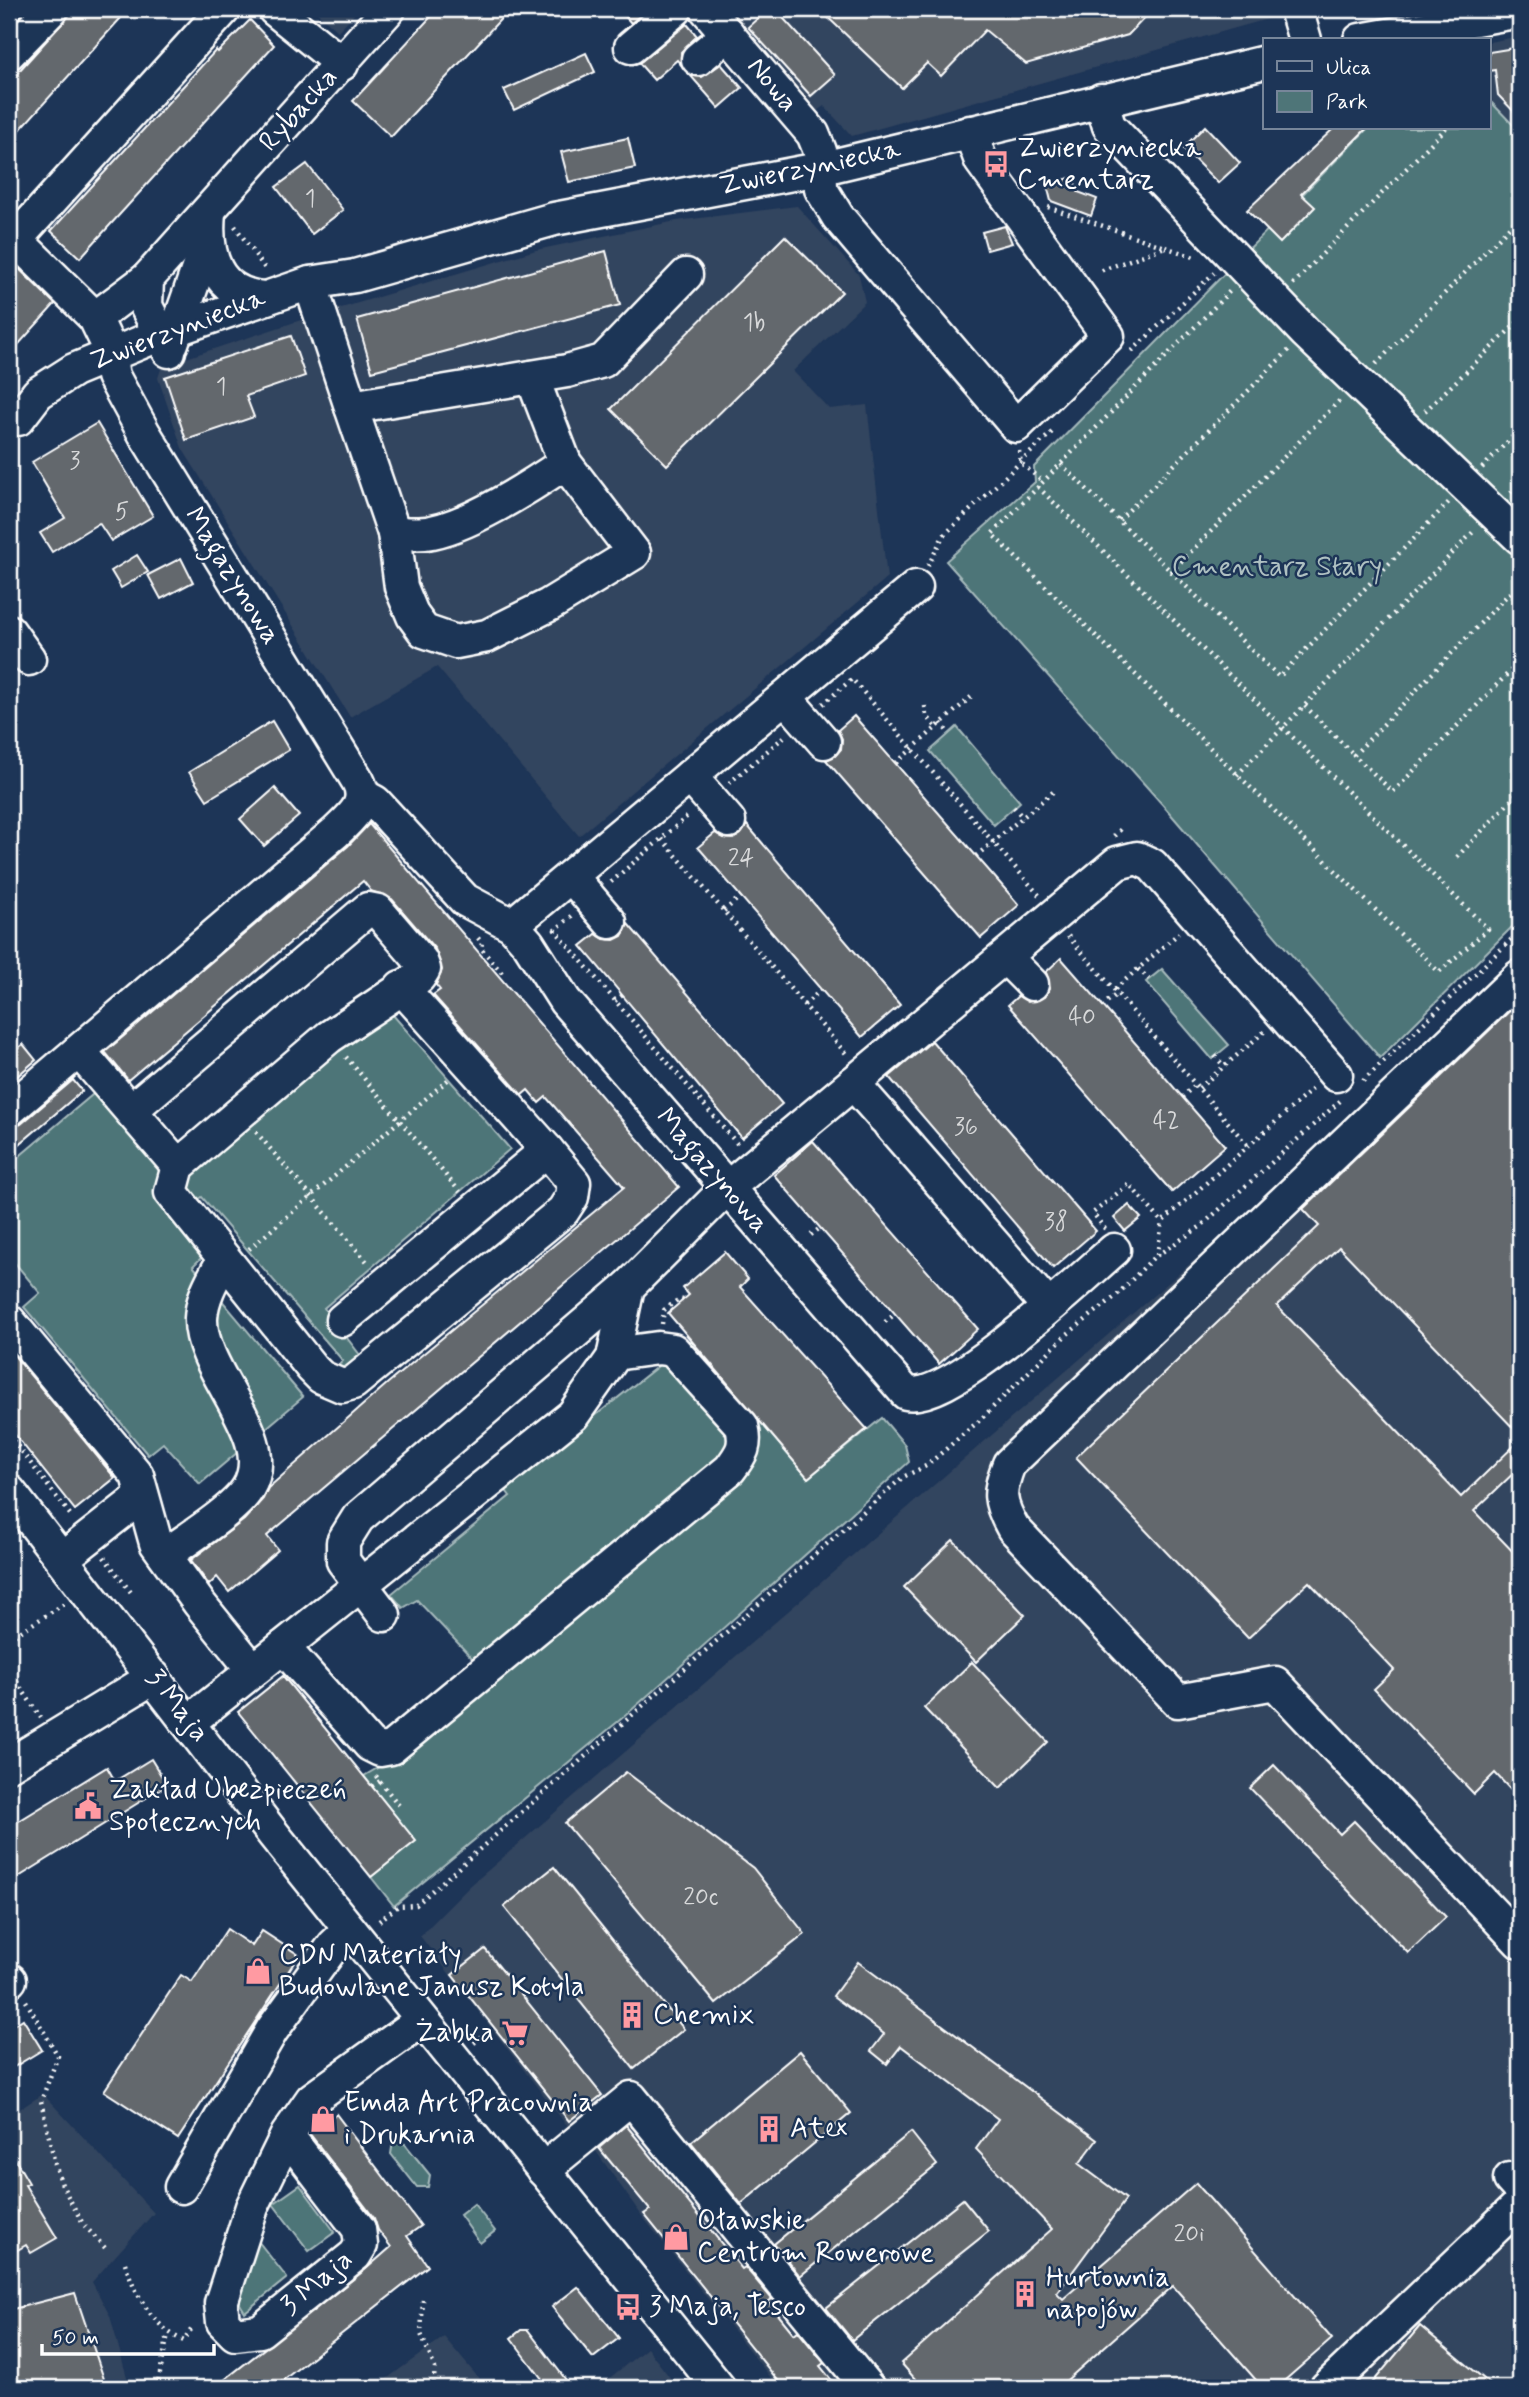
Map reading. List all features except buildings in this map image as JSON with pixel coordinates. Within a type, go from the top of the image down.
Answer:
[{"type":"street","points":[[9,53],[52,9]]},
{"type":"street","points":[[111,364],[96,318],[12,237],[224,9]]},
{"type":"street","points":[[274,9],[342,64]]},
{"type":"street","name":"Rybacka","points":[[96,318],[215,223],[389,9]]},
{"type":"street","points":[[631,47],[676,9]]},
{"type":"street","name":"Nowa","points":[[706,9],[813,134],[819,145],[823,194],[838,218],[1016,426],[1108,336],[981,161],[970,132]]},
{"type":"street","points":[[1296,9],[1304,38]]},
{"type":"street","points":[[1371,38],[1520,11]]},
{"type":"street","points":[[698,59],[728,34]]},
{"type":"street","name":"Zwierzyniecka","points":[[169,338],[313,293],[355,276],[554,219],[819,169],[1263,62]]},
{"type":"street","points":[[1101,100],[1109,126],[1278,300],[1306,333],[1520,538]]},
{"type":"street","points":[[215,223],[211,258],[229,286],[247,296],[268,289]]},
{"type":"street","name":"Rybacka","points":[[169,338],[215,223]]},
{"type":"street","points":[[351,407],[532,377],[603,361],[686,275]]},
{"type":"street","points":[[147,279],[146,306],[169,338]]},
{"type":"street","name":"Zwierzyniecka","points":[[13,422],[111,364],[268,289],[313,293]]},
{"type":"street","points":[[313,293],[394,533],[401,587],[413,616],[424,631],[456,642],[487,636],[549,606],[634,553],[565,463],[532,377]]},
{"type":"street","name":"Magazynowa","points":[[111,364],[144,433],[360,785],[362,795],[375,802],[465,900],[512,925],[528,943],[565,1001],[726,1189],[841,1315],[901,1389],[914,1395],[927,1392],[977,1349],[1047,1305]]},
{"type":"street","points":[[394,533],[434,532],[458,524],[535,484],[565,463]]},
{"type":"street","points":[[512,925],[916,587]]},
{"type":"street","points":[[9,631],[29,659]]},
{"type":"street","points":[[785,697],[824,741]]},
{"type":"street","points":[[690,776],[729,821]]},
{"type":"street","points":[[9,1110],[336,832],[360,806],[362,795]]},
{"type":"street","points":[[384,1615],[343,1561],[342,1542],[358,1518],[628,1287],[848,1070],[1005,957],[1126,859],[1144,860],[1152,865],[1344,1079]]},
{"type":"street","points":[[571,876],[610,922]]},
{"type":"street","points":[[131,1110],[368,909],[378,911],[421,961],[424,970],[419,977],[401,987],[329,1037],[178,1166],[171,1192],[312,1368],[332,1383],[342,1386],[353,1383],[563,1211],[572,1197],[574,1183],[401,987]]},
{"type":"street","points":[[1005,957],[1032,984]]},
{"type":"street","points":[[1520,976],[1009,1464],[1000,1488],[1001,1507],[1013,1528],[1178,1701],[1275,1683],[1520,1941]]},
{"type":"street","points":[[79,1051],[178,1166]]},
{"type":"street","points":[[848,1070],[887,1122],[1047,1305],[1103,1247]]},
{"type":"street","points":[[342,1320],[547,1150]]},
{"type":"street","points":[[164,1555],[221,1515],[248,1488],[256,1461],[247,1428],[206,1349],[201,1319],[207,1290],[227,1262]]},
{"type":"street","points":[[190,1722],[573,1416],[614,1354],[628,1287]]},
{"type":"street","points":[[9,1321],[137,1475],[156,1543],[253,1670]]},
{"type":"street","points":[[283,1647],[370,1745],[380,1750],[391,1748],[730,1469],[743,1451],[746,1441],[742,1426],[673,1350],[658,1348],[614,1354]]},
{"type":"street","name":"3 Maja","points":[[9,1491],[190,1722],[365,1926],[422,2021],[719,2388]]},
{"type":"street","points":[[63,1558],[142,1496]]},
{"type":"street","points":[[9,1765],[154,1677]]},
{"type":"street","points":[[181,2187],[272,2030],[334,1945],[365,1926]]},
{"type":"street","name":"3 Maja","points":[[287,2135],[358,2226],[361,2245],[355,2255],[260,2331],[235,2334],[223,2322],[221,2303],[252,2207],[287,2135],[312,2099],[422,2021]]},
{"type":"street","points":[[543,2170],[631,2098],[868,2388]]},
{"type":"street","points":[[1326,2388],[1517,2191]]},
{"type":"path","points":[[1278,300],[1444,130]]},
{"type":"path","points":[[1042,205],[1165,247],[1100,271]]},
{"type":"path","points":[[1171,572],[1520,216]]},
{"type":"path","points":[[215,223],[268,289]]},
{"type":"path","points":[[1038,487],[1488,929],[1438,972],[992,534],[1038,487],[1061,464],[1249,272]]},
{"type":"path","points":[[1407,429],[1520,320]]},
{"type":"path","points":[[1119,520],[1306,333]]},
{"type":"path","points":[[1061,464],[1279,677],[1520,429]]},
{"type":"path","points":[[940,545],[943,536],[1021,463],[1043,482]]},
{"type":"path","points":[[1237,775],[1493,512]]},
{"type":"path","points":[[1354,755],[1520,582]]},
{"type":"path","points":[[1305,706],[1393,792],[1520,660]]},
{"type":"path","points":[[852,679],[1042,898]]},
{"type":"path","points":[[896,764],[971,697]]},
{"type":"path","points":[[925,706],[926,715],[949,734]]},
{"type":"path","points":[[1457,857],[1520,791]]},
{"type":"path","points":[[976,856],[1053,792]]},
{"type":"path","points":[[1014,807],[1023,818]]},
{"type":"path","points":[[1108,840],[1123,827]]},
{"type":"path","points":[[662,839],[804,1005],[848,1070],[861,1050]]},
{"type":"path","points":[[724,911],[741,896]]},
{"type":"path","points":[[1102,1006],[1138,969],[1197,916]]},
{"type":"path","points":[[1060,927],[1250,1147]]},
{"type":"path","points":[[555,930],[742,1150],[751,1142]]},
{"type":"path","points":[[365,1926],[398,1906],[416,1905],[903,1477],[926,1466],[980,1420],[1065,1335],[1116,1296],[1157,1255],[1200,1227],[1344,1079],[1520,931]]},
{"type":"path","points":[[1138,969],[1149,979]]},
{"type":"path","points":[[804,1005],[821,990]]},
{"type":"path","points":[[615,1001],[624,994]]},
{"type":"path","points":[[1182,1097],[1285,1015]]},
{"type":"path","points":[[329,1037],[474,1209]]},
{"type":"path","points":[[1215,1056],[1224,1066]]},
{"type":"path","points":[[227,1262],[312,1196],[468,1063]]},
{"type":"path","points":[[1157,1255],[1162,1222],[1311,1092],[1344,1079]]},
{"type":"path","points":[[700,1102],[707,1096]]},
{"type":"path","points":[[240,1113],[371,1267]]},
{"type":"path","points":[[1103,1247],[1093,1213],[1129,1184],[1162,1222]]},
{"type":"path","points":[[811,1235],[820,1228]]},
{"type":"path","points":[[886,1322],[895,1314]]},
{"type":"path","points":[[9,1639],[65,1604]]},
{"type":"path","points":[[9,1670],[45,1724]]},
{"type":"path","points":[[372,1786],[380,1780]]},
{"type":"path","points":[[10,1981],[34,2012],[58,2056],[41,2101],[62,2185],[83,2224],[108,2251]]},
{"type":"path","points":[[125,2263],[133,2289],[169,2334],[184,2341],[192,2328]]},
{"type":"path","points":[[423,2300],[421,2334],[435,2368],[433,2388]]},
{"type":"path","points":[[157,2388],[169,2334]]},
{"type":"shaded area","points":[[313,9],[359,9],[338,31]]},
{"type":"shaded area","points":[[715,9],[1303,9],[852,136],[824,106],[808,117]]},
{"type":"shaded area","points":[[1520,36],[1520,130],[1490,100],[1490,42]]},
{"type":"shaded area","points":[[797,206],[859,275],[865,302],[793,371],[829,409],[867,405],[887,578],[579,836],[437,667],[350,717],[182,448],[158,378],[162,366],[301,320],[536,250],[676,221]]},
{"type":"shaded area","points":[[1520,961],[1520,2388],[779,2388],[642,2216],[593,2147],[565,2123],[420,1936],[471,1885],[1315,1156]]},
{"type":"shaded area","points":[[43,2094],[154,2213],[92,2282],[110,2316],[130,2388],[9,2388],[9,2116]]},
{"type":"shaded area","points":[[444,2337],[487,2388],[374,2388]]},
{"type":"shaded area","points":[[647,2348],[678,2388],[597,2388]]},
{"type":"green space","name":"Cmentarz Stary","points":[[1490,101],[1520,132],[1520,919],[1380,1058],[1162,804],[946,561],[1035,482],[1034,467],[1366,130],[1490,130]]},
{"type":"green space","points":[[957,727],[1020,802],[994,825],[930,751]]},
{"type":"green space","points":[[1162,969],[1229,1045],[1212,1059],[1146,982]]},
{"type":"green space","points":[[386,1007],[510,1149],[324,1308],[360,1355],[359,1367],[331,1372],[343,1361],[202,1197],[191,1205],[185,1181],[192,1168]]},
{"type":"green space","points":[[98,1090],[162,1165],[206,1253],[193,1266],[303,1397],[200,1484],[163,1443],[148,1455],[24,1307],[40,1293],[9,1256],[9,1165]]},
{"type":"green space","points":[[691,1340],[808,1478],[882,1418],[905,1445],[909,1462],[626,1715],[394,1906],[371,1877],[415,1841],[364,1776],[396,1757],[492,1679],[417,1600],[403,1608],[391,1594],[510,1496],[504,1488]]},
{"type":"green space","points":[[393,2141],[405,2144],[430,2175],[428,2187],[417,2187],[391,2154]]},
{"type":"green space","points":[[300,2185],[335,2232],[309,2251],[273,2204]]},
{"type":"green space","points":[[474,2204],[495,2231],[480,2243],[460,2215]]},
{"type":"green space","points":[[258,2241],[287,2278],[245,2312],[237,2299]]},
{"type":"place","name":"Zwierzyniecka Cmentarz","points":[[996,164]]},
{"type":"place","name":"Zakład Ubezpieczeń Społecznych","points":[[88,1806]]},
{"type":"place","name":"CDN Materiały Budowlane Janusz Kotyla","points":[[258,1971]]},
{"type":"place","name":"Chemix","points":[[632,2015]]},
{"type":"place","name":"Żabka","points":[[515,2033]]},
{"type":"place","name":"Emda Art Pracownia i Drukarnia","points":[[323,2119]]},
{"type":"place","name":"Atex","points":[[769,2129]]},
{"type":"place","name":"Oławskie Centrum Rowerowe","points":[[676,2237]]},
{"type":"place","name":"Hurtownia napojów","points":[[1025,2294]]},
{"type":"place","name":"3 Maja, Tesco","points":[[628,2307]]}]
